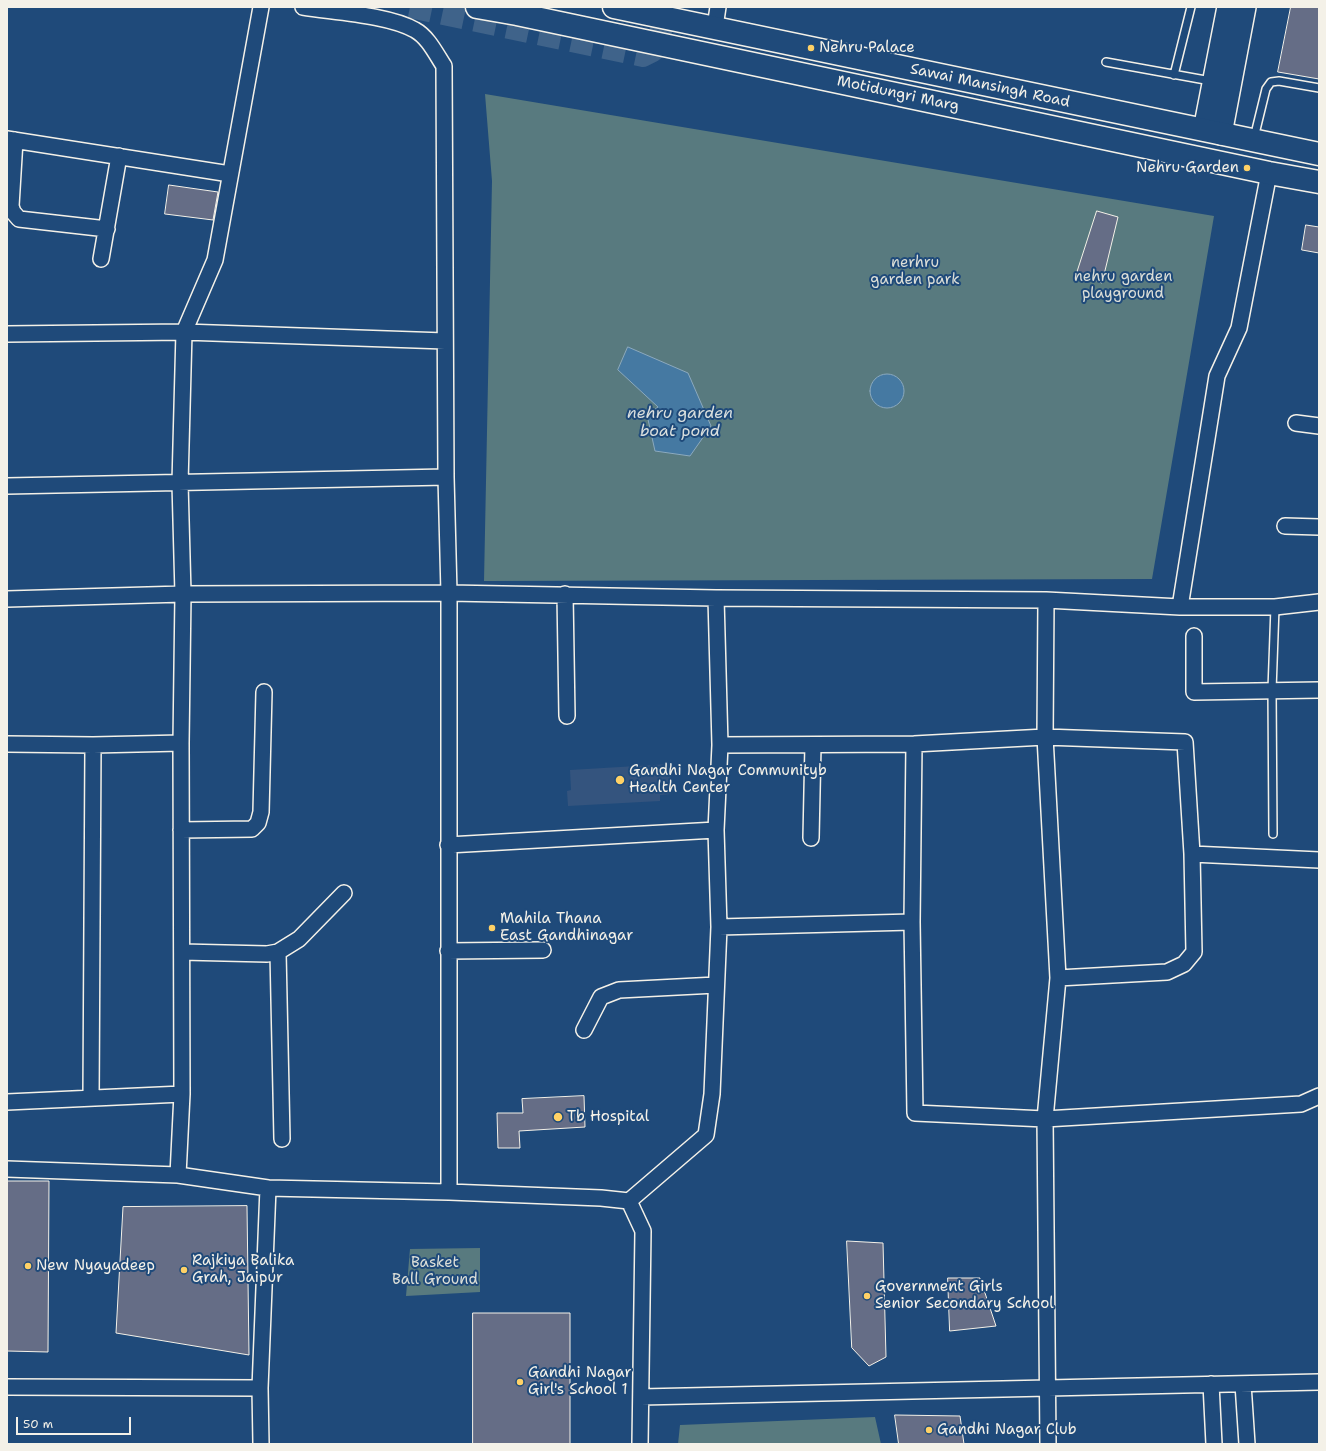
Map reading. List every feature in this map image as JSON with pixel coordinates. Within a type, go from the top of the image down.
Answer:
[{"type":"main road","name":"Motidungri Marg","points":[[477,7],[525,15],[1269,173],[1319,182]]},
{"type":"main road","name":"Sawai Mansingh Road","points":[[614,7],[716,17],[1212,132],[1319,154]]},
{"type":"street","points":[[178,1175],[182,1094],[181,743],[183,594],[180,483],[184,332],[215,260],[261,7]]},
{"type":"street","points":[[303,7],[392,21],[416,30],[430,45],[444,66],[446,477],[449,593],[449,1192]]},
{"type":"street","points":[[1212,132],[1214,81],[1228,7]]},
{"type":"street","points":[[1212,132],[1245,7]]},
{"type":"street","points":[[107,229],[19,219],[13,212],[11,206],[11,140],[230,174]]},
{"type":"street","points":[[102,259],[119,156]]},
{"type":"street","points":[[1180,607],[1217,376],[1239,328],[1269,173]]},
{"type":"street","points":[[7,334],[184,332],[445,341]]},
{"type":"street","points":[[1296,424],[1319,426]]},
{"type":"street","points":[[7,486],[446,477]]},
{"type":"street","points":[[1284,526],[1319,527]]},
{"type":"street","points":[[7,599],[183,594],[449,593],[716,598],[1046,600],[1180,607],[1275,606],[1319,602]]},
{"type":"street","points":[[565,594],[567,716]]},
{"type":"street","points":[[7,1169],[178,1175],[268,1188],[449,1192],[601,1198],[629,1201],[706,1135],[712,1094],[719,927],[716,830],[720,745],[716,598]]},
{"type":"street","points":[[1046,600],[1045,737],[1058,978],[1044,1119],[1048,1444]]},
{"type":"street","points":[[1194,636],[1194,692],[1319,690]]},
{"type":"street","points":[[181,830],[252,829],[258,823],[262,812],[264,692]]},
{"type":"street","points":[[720,745],[814,746],[914,744],[1045,737],[1185,742],[1192,854],[1194,952],[1184,964],[1167,972],[1058,978]]},
{"type":"street","points":[[7,744],[93,745],[181,743]]},
{"type":"street","points":[[914,744],[912,922],[915,1113],[1044,1119],[1301,1104],[1319,1096]]},
{"type":"street","points":[[91,1098],[93,745]]},
{"type":"street","points":[[811,838],[814,746]]},
{"type":"street","points":[[448,845],[716,830]]},
{"type":"street","points":[[1192,854],[1319,860]]},
{"type":"street","points":[[182,952],[267,954],[278,952],[299,939],[344,893]]},
{"type":"street","points":[[719,927],[912,922]]},
{"type":"street","points":[[448,951],[544,950]]},
{"type":"street","points":[[278,952],[282,1139]]},
{"type":"street","points":[[584,1030],[601,997],[619,990],[716,985]]},
{"type":"street","points":[[7,1102],[182,1094]]},
{"type":"street","points":[[261,1444],[260,1388],[268,1188]]},
{"type":"street","points":[[629,1201],[643,1231],[640,1444]]},
{"type":"street","points":[[641,1397],[1319,1382]]},
{"type":"street","points":[[1211,1384],[1214,1444]]},
{"type":"street","points":[[1243,1384],[1247,1444]]},
{"type":"street","points":[[7,1387],[260,1388]]},
{"type":"lane","points":[[1174,75],[1191,7]]},
{"type":"lane","points":[[1106,62],[1214,81]]},
{"type":"lane","points":[[1254,141],[1266,89],[1271,82],[1279,81],[1319,88]]},
{"type":"lane","points":[[1273,834],[1272,690],[1275,606]]},
{"type":"shaded area","name":"Gandhi Nagar Communityb Health Center","points":[[670,764],[671,794],[660,795],[660,801],[568,806],[567,791],[571,790],[570,770]]},
{"type":"green space","points":[[485,94],[1214,216],[1152,579],[484,581],[492,181]]},
{"type":"green space","name":"Basket Ball Ground","points":[[480,1248],[480,1292],[406,1296],[410,1249]]},
{"type":"green space","points":[[875,1417],[881,1444],[678,1444],[680,1425]]},
{"type":"water","name":"nehru garden boat pond","points":[[628,347],[688,373],[711,426],[690,456],[655,451],[647,415],[658,407],[618,370]]},
{"type":"water","points":[[884,374],[890,374],[894,375],[901,381],[904,391],[903,398],[897,405],[890,408],[884,408],[880,407],[873,401],[870,394],[870,388],[871,384],[877,377]]},
{"type":"building","points":[[1291,7],[1319,7],[1319,79],[1278,72]]},
{"type":"building","points":[[169,185],[218,192],[213,220],[165,214]]},
{"type":"building","points":[[1097,211],[1118,217],[1102,283],[1077,273]]},
{"type":"building","points":[[1306,225],[1319,227],[1319,253],[1302,250]]},
{"type":"building","points":[[584,1096],[585,1127],[519,1131],[520,1148],[498,1148],[497,1113],[523,1113],[522,1099]]},
{"type":"building","name":"New Nyayadeep","points":[[7,1181],[49,1181],[48,1352],[7,1351]]},
{"type":"building","name":"Rajkiya Balika Grah, Jaipur","points":[[247,1206],[249,1355],[116,1333],[123,1207]]},
{"type":"building","name":"Government Girls Senior Secondary School","points":[[847,1241],[883,1243],[886,1357],[869,1366],[852,1348]]},
{"type":"building","points":[[948,1278],[980,1278],[996,1326],[950,1331]]},
{"type":"building","points":[[473,1313],[570,1313],[570,1444],[473,1444]]},
{"type":"building","name":"Gandhi Nagar Club","points":[[895,1415],[960,1416],[964,1444],[899,1444]]},
{"type":"tunnel","points":[[410,7],[643,56],[653,51],[662,28],[667,7]]},
{"type":"place","name":"Nehru Palace","points":[[811,48]]},
{"type":"place","name":"Nehru Garden","points":[[1247,168]]},
{"type":"place","name":"Gandhi Nagar Communityb Health Center","points":[[620,780]]},
{"type":"place","name":"Mahila Thana East Gandhinagar","points":[[492,928]]},
{"type":"place","name":"Tb Hospital","points":[[558,1117]]},
{"type":"place","name":"New Nyayadeep","points":[[28,1266]]},
{"type":"place","name":"Rajkiya Balika Grah, Jaipur","points":[[184,1270]]},
{"type":"place","name":"Government Girls Senior Secondary School","points":[[867,1296]]},
{"type":"place","name":"Gandhi Nagar Girl's School 1","points":[[520,1382]]},
{"type":"place","name":"Gandhi Nagar Club","points":[[929,1430]]},
{"type":"park label","name":"nerhru garden park","points":[[915,272]]},
{"type":"park label","name":"nehru garden playground","points":[[1123,286]]}]
